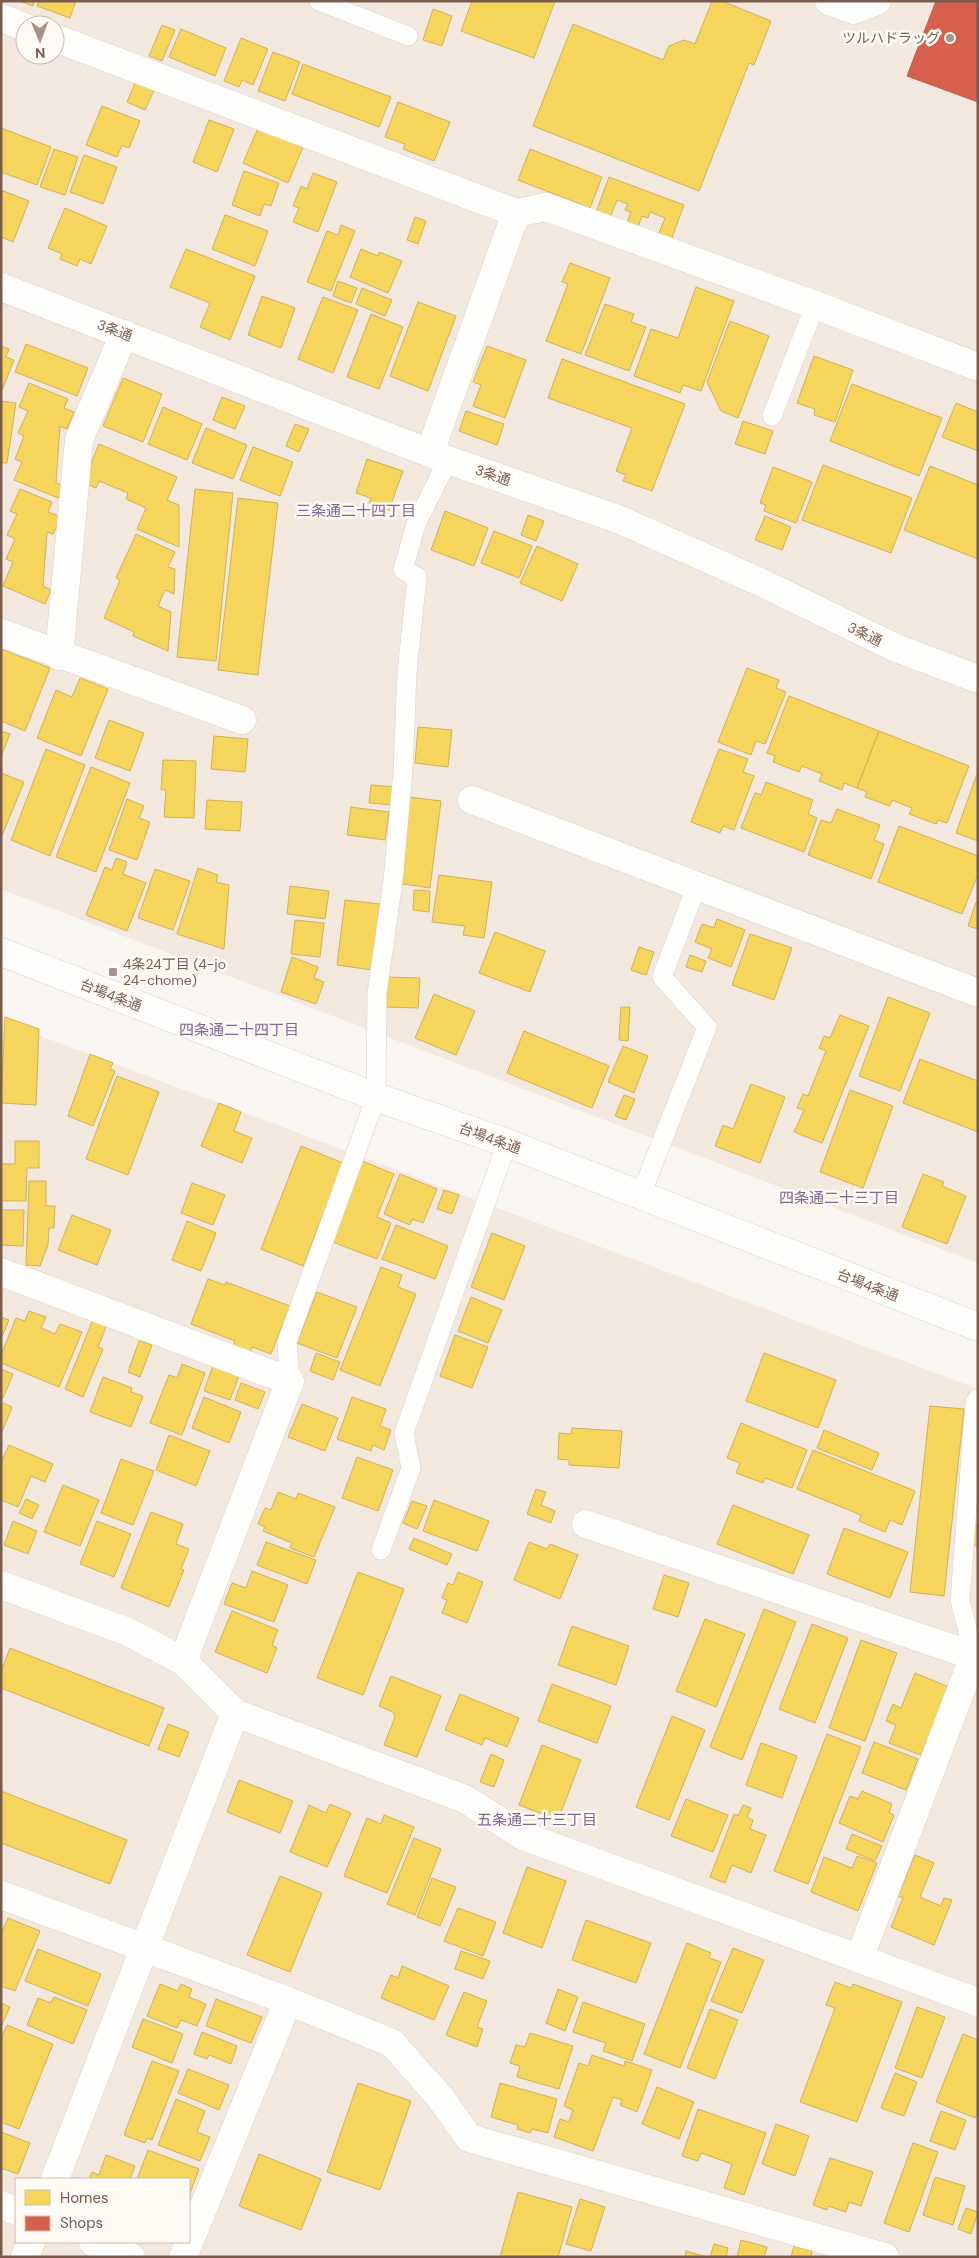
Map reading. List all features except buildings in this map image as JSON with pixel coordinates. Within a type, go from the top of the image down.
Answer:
[{"type":"street","points":[[829,1],[854,10],[877,1]]},
{"type":"street","points":[[1,18],[15,23]]},
{"type":"street","points":[[65,42],[516,213],[546,207],[815,305],[978,367]]},
{"type":"street","points":[[439,456],[516,213]]},
{"type":"street","name":"3条通","points":[[1,287],[439,456],[618,519],[760,582],[896,648],[978,679]]},
{"type":"street","points":[[59,656],[79,440],[124,334]]},
{"type":"street","points":[[1,633],[59,656],[242,720]]},
{"type":"street","points":[[472,800],[978,993]]},
{"type":"street","name":"台場4条通","points":[[1,952],[376,1096],[507,1143],[640,1197],[978,1327]]},
{"type":"street","points":[[1,1272],[290,1381],[183,1661]]},
{"type":"street","points":[[586,1524],[974,1656],[859,1959]]},
{"type":"street","points":[[1,1585],[128,1632],[183,1661],[235,1713],[465,1798],[522,1836],[978,2002]]},
{"type":"street","points":[[55,2178],[235,1713]]},
{"type":"street","points":[[1,1896],[288,2001],[392,2043],[439,2096],[469,2138],[885,2257]]},
{"type":"street","points":[[190,2240],[288,2001]]},
{"type":"street","points":[[1,2205],[15,2211]]},
{"type":"street","points":[[25,2257],[31,2243]]},
{"type":"street","points":[[96,2243],[131,2257]]},
{"type":"street","points":[[183,2257],[189,2243]]},
{"type":"lane","points":[[319,1],[408,36]]},
{"type":"lane","points":[[772,416],[815,305]]},
{"type":"lane","points":[[290,1381],[288,1342],[376,1096],[377,993],[393,881],[403,772],[407,672],[416,577],[403,570],[439,456]]},
{"type":"lane","points":[[640,1197],[707,1027],[662,977],[697,885]]},
{"type":"lane","points":[[381,1550],[411,1468],[404,1433],[507,1143]]},
{"type":"lane","points":[[974,1656],[960,1600],[975,1403],[978,1398]]},
{"type":"shaded area","points":[[1,1],[978,1],[978,1263],[1,889]]},
{"type":"shaded area","points":[[1,1021],[978,1389],[978,2257],[1,2257]]},
{"type":"place","name":"ツルハドラッグ","points":[[950,38]]},
{"type":"place","name":"4条24丁目 (4-jo 24-chome)","points":[[113,972]]},
{"type":"district","name":"三条通二十四丁目","points":[[356,511]]},
{"type":"district","name":"四条通二十四丁目","points":[[239,1030]]},
{"type":"district","name":"四条通二十三丁目","points":[[839,1198]]},
{"type":"district","name":"五条通二十三丁目","points":[[537,1820]]}]
